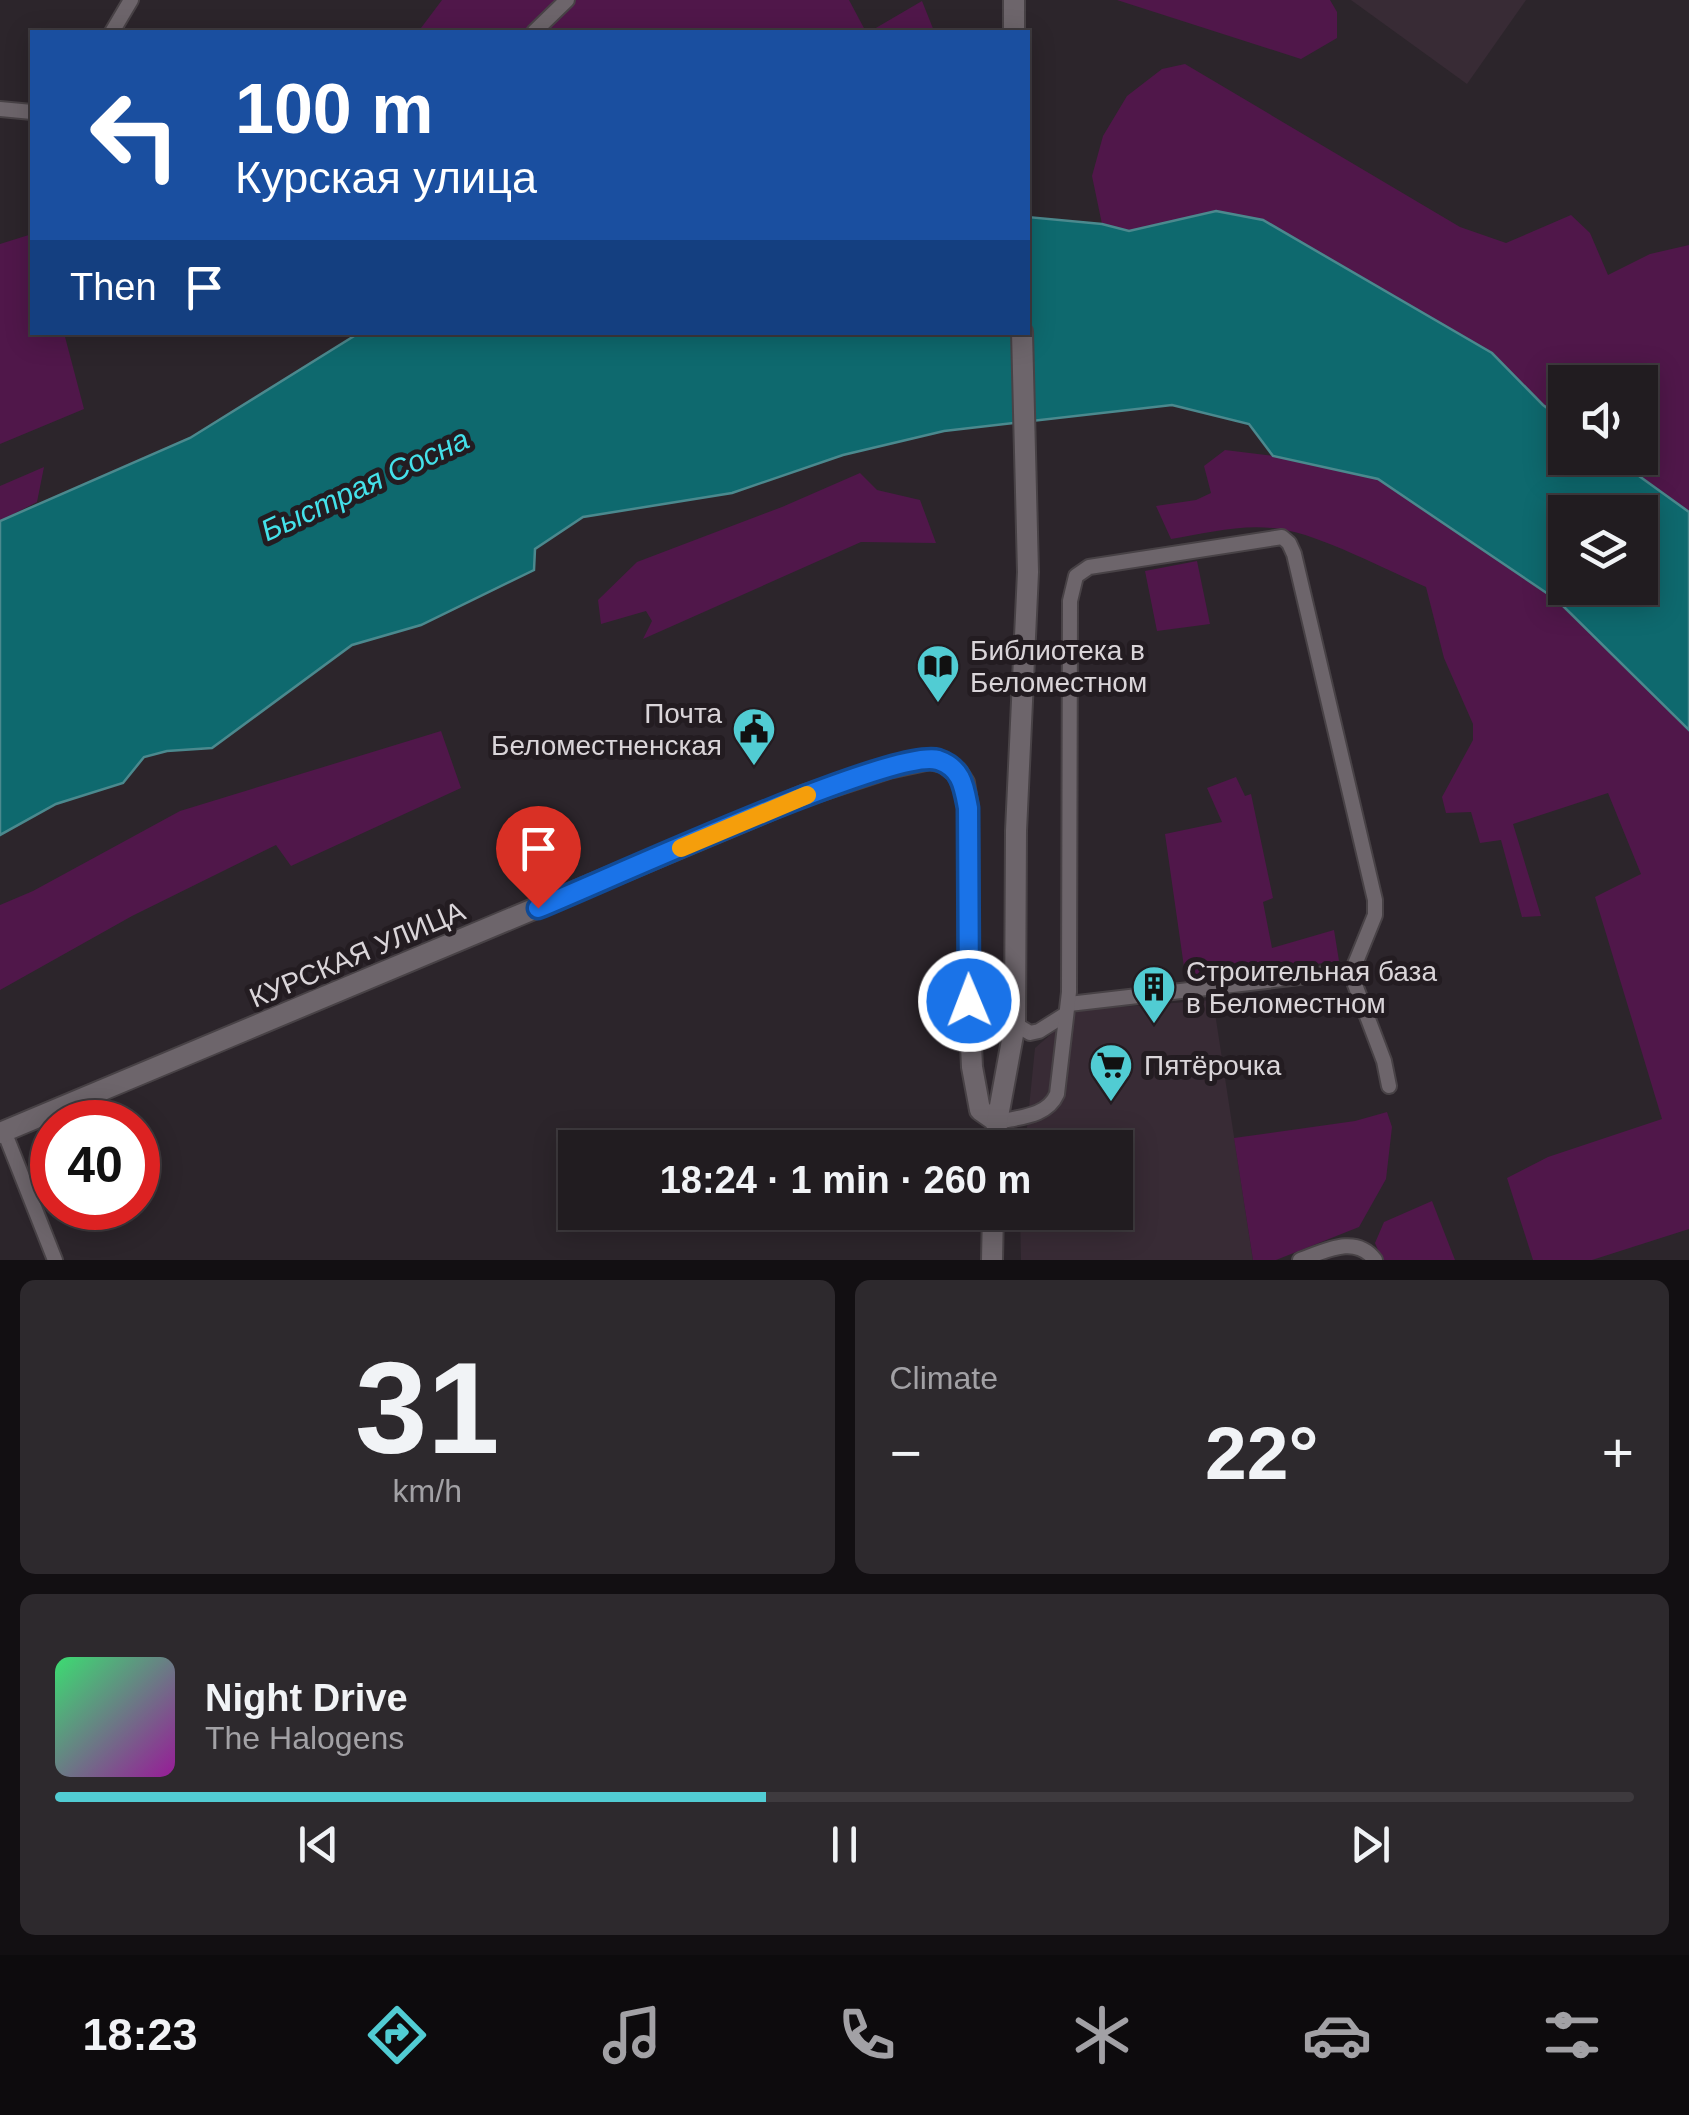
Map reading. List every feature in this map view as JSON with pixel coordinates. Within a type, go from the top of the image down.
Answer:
[{"type":"street","points":[[113,30],[131,0]]},
{"type":"street","points":[[536,30],[567,0]]},
{"type":"street","points":[[0,108],[30,112]]},
{"type":"street","points":[[997,1130],[1015,1024],[1016,830],[1028,572],[1022,335]]},
{"type":"street","points":[[997,1122],[1041,1112],[1054,1101],[1068,1009],[1070,600],[1076,576],[1090,567],[1282,538],[1290,543],[1294,554],[1375,900],[1375,916],[1351,974],[1384,1061],[1389,1086]]},
{"type":"street","name":"КУРСКАЯ УЛИЦА","points":[[2,1132],[803,796],[922,759],[946,764],[964,782],[968,808],[969,1001],[975,1097],[982,1113],[997,1122]]},
{"type":"street","points":[[1015,1024],[1025,1032],[1034,1032],[1068,1009],[1352,970]]},
{"type":"street","points":[[969,1001],[976,1015],[991,1025],[1003,1028],[1015,1024]]},
{"type":"street","points":[[2,1132],[55,1260]]},
{"type":"street","points":[[992,1260],[993,1230]]},
{"type":"street","points":[[1300,1260],[1348,1245],[1364,1249],[1375,1260]]},
{"type":"shaded area","points":[[442,0],[849,0],[865,30],[420,30]]},
{"type":"shaded area","points":[[1117,0],[1330,0],[1337,12],[1337,38],[1301,59]]},
{"type":"shaded area","points":[[1351,0],[1526,0],[1467,84]]},
{"type":"shaded area","points":[[922,1],[934,30],[872,30]]},
{"type":"shaded area","points":[[1185,64],[1460,227],[1506,243],[1571,215],[1590,233],[1608,275],[1650,254],[1689,245],[1689,512],[1638,475],[1658,475],[1658,365],[1548,365],[1548,409],[1492,353],[1216,211],[1129,231],[1102,224],[1092,176],[1103,136],[1127,96],[1162,69]]},
{"type":"shaded area","points":[[30,235],[30,335],[65,335],[84,409],[0,444],[0,244]]},
{"type":"shaded area","points":[[1225,450],[1274,456],[1378,479],[1548,594],[1548,605],[1562,605],[1689,730],[1689,1229],[1592,1260],[1533,1260],[1507,1178],[1548,1157],[1662,1119],[1595,897],[1641,874],[1608,793],[1513,824],[1541,916],[1522,917],[1501,840],[1480,843],[1471,812],[1446,813],[1442,797],[1473,740],[1473,724],[1444,658],[1426,587],[1334,546],[1280,529],[1239,528],[1171,539],[1156,506],[1196,500],[1211,493],[1204,466]]},
{"type":"shaded area","points":[[44,467],[37,502],[0,521],[0,486]]},
{"type":"shaded area","points":[[860,473],[877,490],[920,500],[936,543],[861,542],[643,639],[652,621],[646,611],[601,624],[598,600],[637,562]]},
{"type":"shaded area","points":[[1197,561],[1210,624],[1157,631],[1145,571]]},
{"type":"shaded area","points":[[441,731],[461,788],[291,866],[276,845],[132,916],[0,990],[0,905],[180,811]]},
{"type":"shaded area","points":[[1236,777],[1245,796],[1251,794],[1273,898],[1263,902],[1272,948],[1334,930],[1339,961],[1186,981],[1165,834],[1222,822],[1207,788]]},
{"type":"shaded area","points":[[1213,1000],[1253,1260],[1021,1260],[1020,1230],[1133,1230],[1133,1130],[1027,1130],[1035,1048],[1079,1010]]},
{"type":"shaded area","points":[[1387,1112],[1392,1127],[1386,1179],[1359,1227],[1276,1260],[1253,1260],[1234,1138],[1355,1121]]},
{"type":"shaded area","points":[[1432,1201],[1455,1260],[1382,1260],[1375,1243],[1384,1222]]},
{"type":"water","name":"Быстрая Сосна","points":[[1216,211],[1263,220],[1492,353],[1548,409],[1548,475],[1638,475],[1689,512],[1689,730],[1562,605],[1658,605],[1658,495],[1548,495],[1548,594],[1378,479],[1273,456],[1249,424],[1172,405],[944,431],[843,455],[732,493],[583,517],[535,549],[534,570],[421,625],[352,645],[212,748],[144,757],[123,783],[56,804],[0,835],[0,521],[190,438],[356,335],[1030,335],[1030,217],[1102,224],[1129,231]]},
{"type":"slow traffic","points":[[681,848],[807,795]]},
{"type":"place","name":"Библиотека в Беломестном","points":[[938,704]]},
{"type":"place","name":"Почта Беломестненская","points":[[754,767]]},
{"type":"place","name":"Строительная база в Беломестном","points":[[1154,1025]]},
{"type":"place","name":"Пятёрочка","points":[[1111,1103]]},
{"type":"route","points":[[538,908],[803,796],[888,768],[934,759],[957,772],[968,808],[969,1001]]}]
